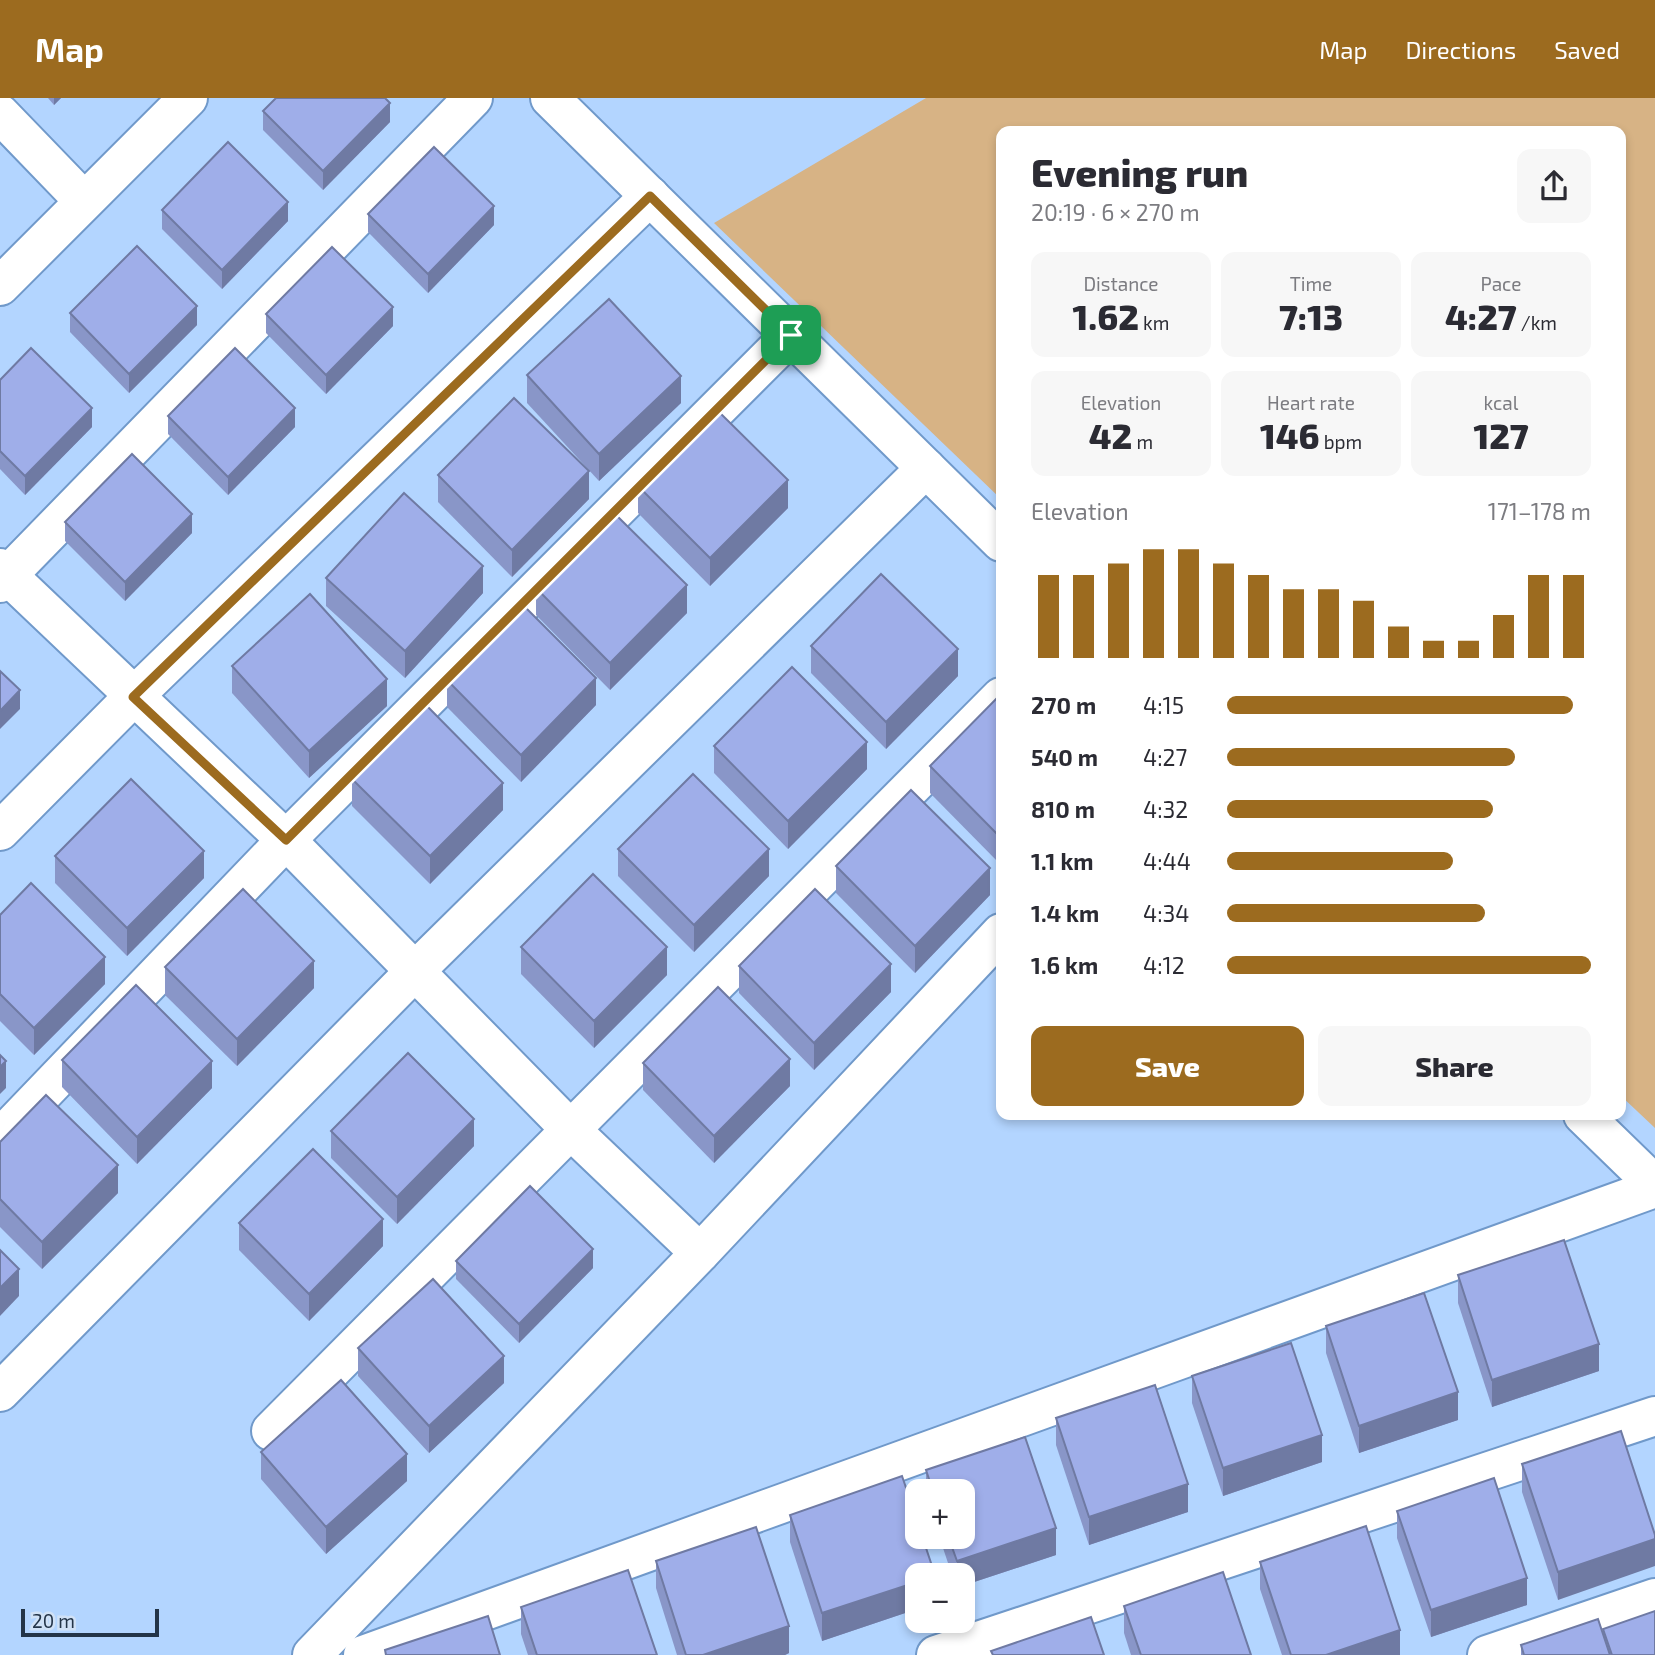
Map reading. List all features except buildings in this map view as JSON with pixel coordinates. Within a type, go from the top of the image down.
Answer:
[{"type":"street","points":[[0,286],[188,98]]},
{"type":"street","points":[[473,98],[3,575],[286,840],[571,1130],[700,1253]]},
{"type":"street","points":[[550,98],[996,537]]},
{"type":"street","points":[[0,114],[84,201]]},
{"type":"street","points":[[0,831],[133,697],[650,196]]},
{"type":"street","points":[[0,1138],[286,840],[791,335]]},
{"type":"street","points":[[0,1392],[414,972],[926,468]]},
{"type":"street","points":[[271,1431],[996,702]]},
{"type":"street","points":[[312,1655],[700,1253],[996,938]]},
{"type":"street","points":[[363,1655],[1655,1187],[1588,1120]]},
{"type":"street","points":[[936,1655],[1655,1416]]},
{"type":"street","points":[[1487,1655],[1655,1598]]},
{"type":"shaded area","points":[[926,98],[1655,98],[1655,1128],[1626,1101],[1626,126],[996,126],[996,494],[714,223]]},
{"type":"route","points":[[650,196],[791,335],[286,840],[133,697],[650,196]]}]
